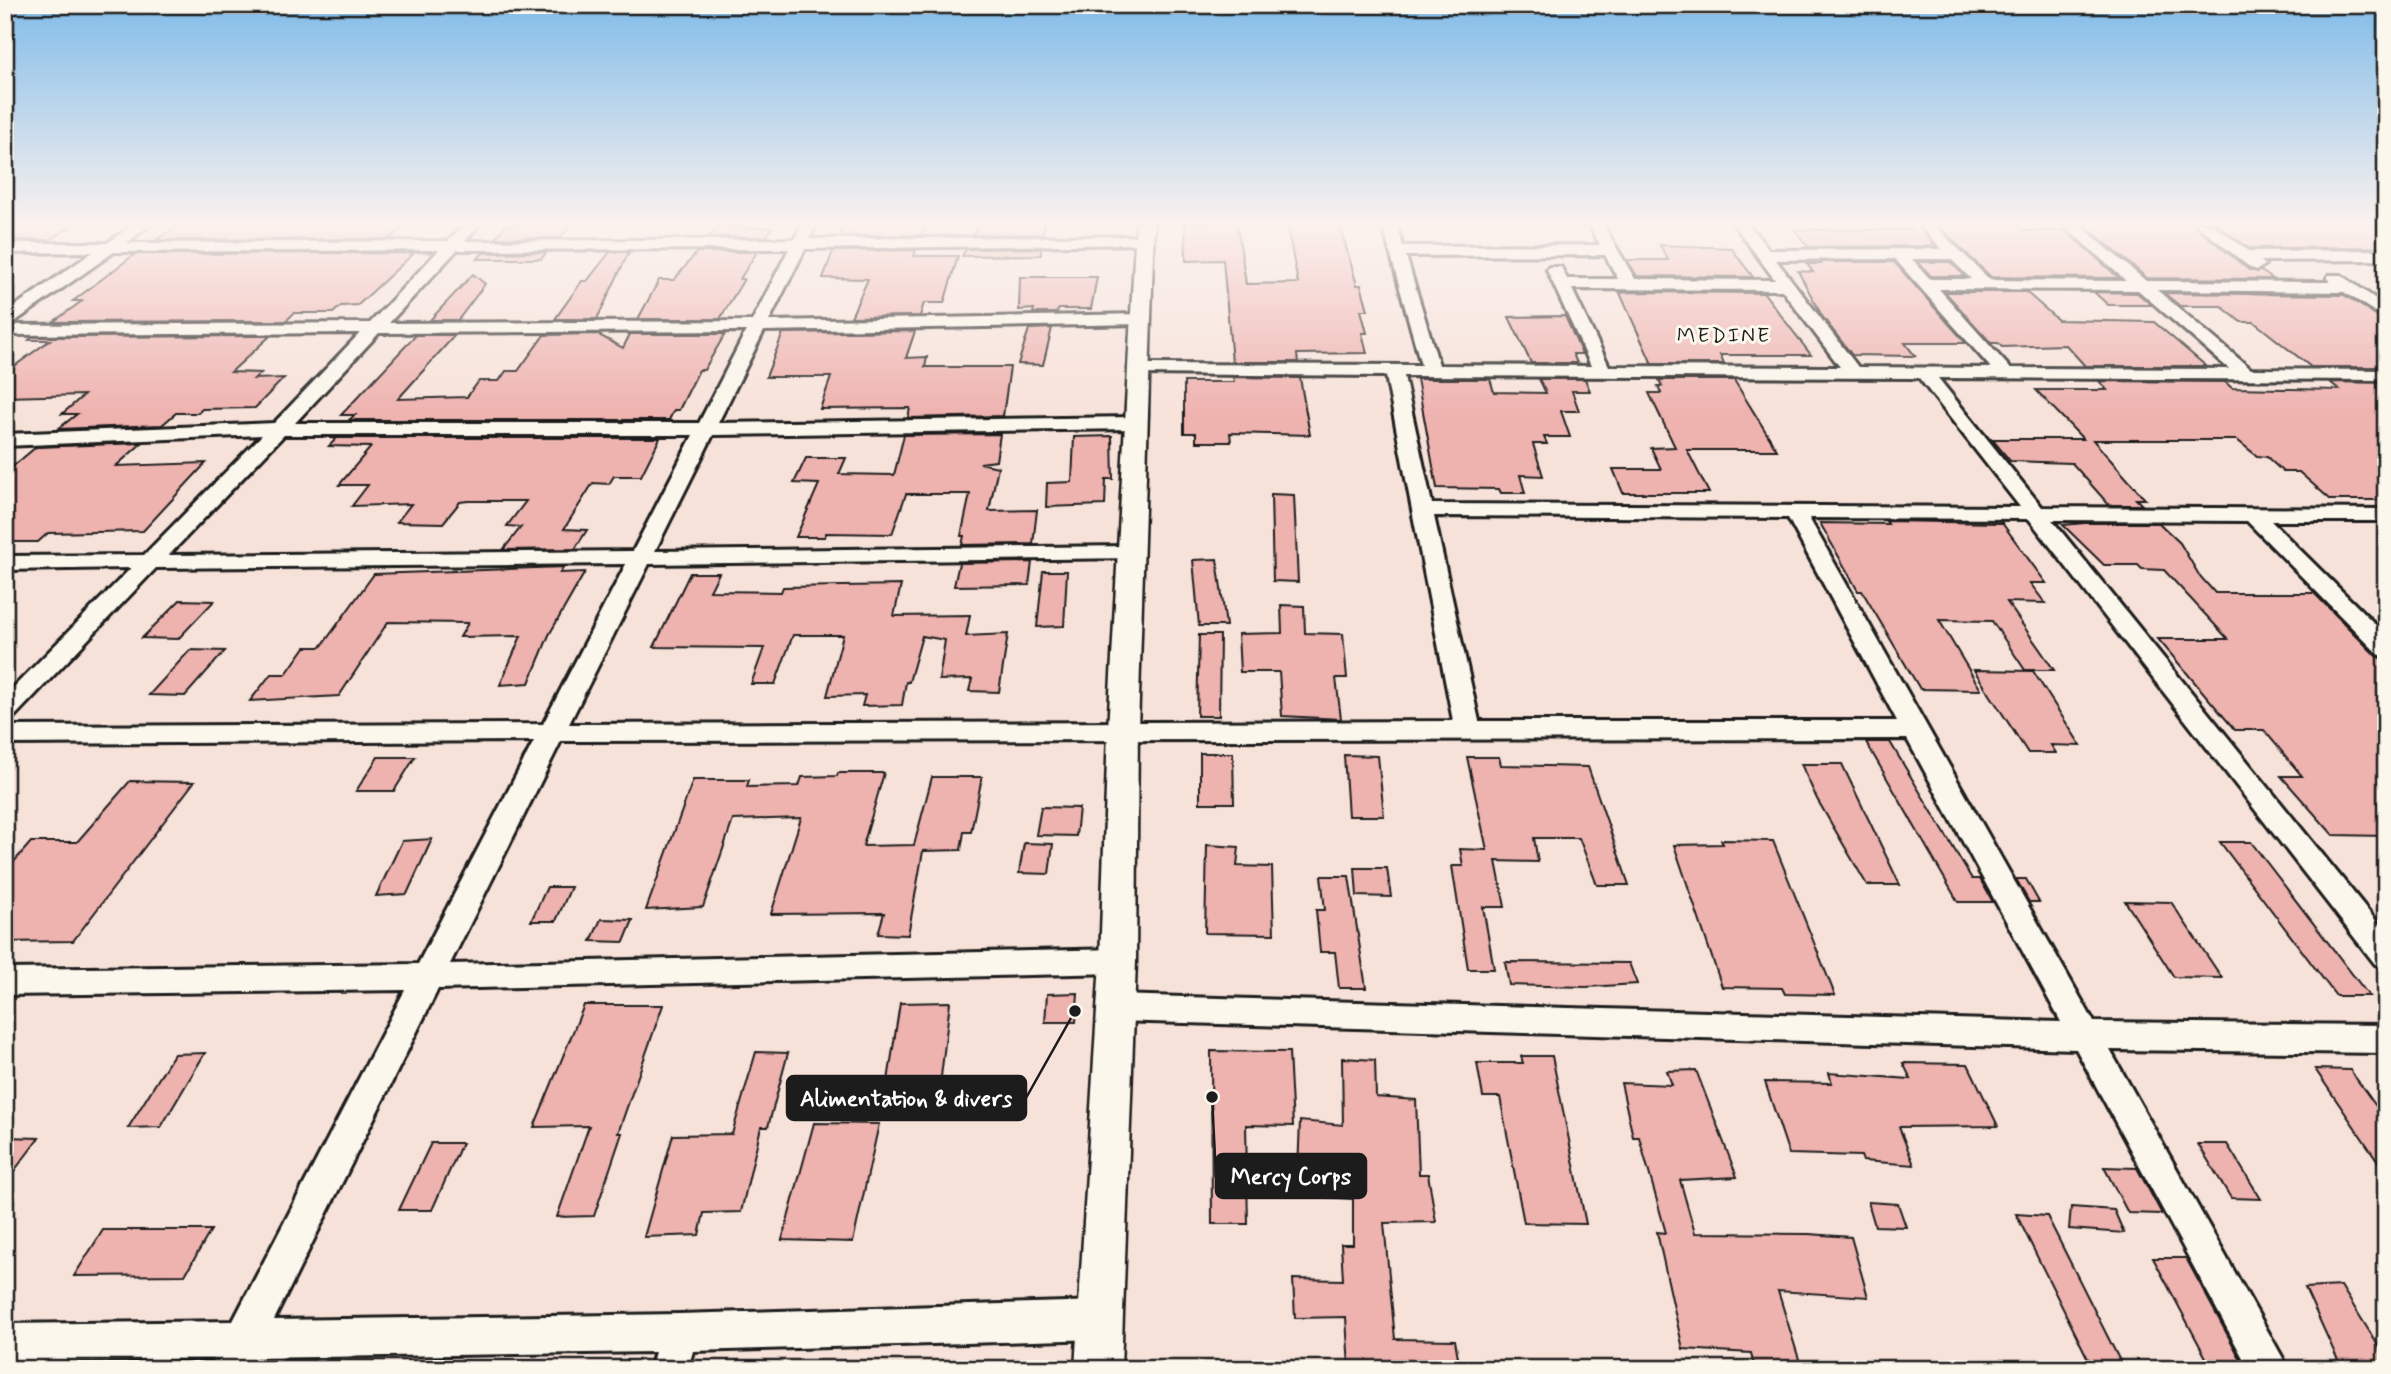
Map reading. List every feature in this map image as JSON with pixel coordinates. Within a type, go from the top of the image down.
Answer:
[{"type":"street","points":[[5,321],[53,287]]},
{"type":"street","points":[[5,711],[279,429],[411,287]]},
{"type":"street","points":[[237,1354],[778,287]]},
{"type":"street","points":[[1098,1369],[1118,961],[1123,730],[1143,287]]},
{"type":"street","points":[[1407,287],[1431,370]]},
{"type":"street","points":[[1562,287],[1602,371]]},
{"type":"street","points":[[1789,287],[1853,372]]},
{"type":"street","points":[[1932,287],[2005,373]]},
{"type":"street","points":[[2145,287],[2246,374]]},
{"type":"street","points":[[2350,287],[2386,314]]},
{"type":"street","points":[[5,330],[758,326],[1142,319]]},
{"type":"street","points":[[1140,369],[2386,374]]},
{"type":"street","points":[[1394,370],[1468,732]]},
{"type":"street","points":[[1924,372],[2386,955]]},
{"type":"street","points":[[5,440],[279,429],[706,429],[1135,423]]},
{"type":"street","points":[[1422,510],[2386,515]]},
{"type":"street","points":[[1795,511],[1913,730],[2087,1036],[2270,1369]]},
{"type":"street","points":[[2252,514],[2386,649]]},
{"type":"street","points":[[5,563],[1132,553]]},
{"type":"street","points":[[5,735],[1913,730]]},
{"type":"street","points":[[5,982],[428,977],[1118,961]]},
{"type":"street","points":[[1115,1008],[2087,1036],[2386,1040]]},
{"type":"street","points":[[5,1343],[237,1354],[674,1351],[1100,1320]]},
{"type":"building","points":[[91,287],[377,287],[358,305],[341,306],[333,313],[294,313],[286,321],[53,322],[82,301],[73,301]]},
{"type":"building","points":[[461,287],[483,287],[458,320],[430,320]]},
{"type":"building","points":[[578,287],[612,287],[597,319],[555,319]]},
{"type":"building","points":[[655,287],[739,287],[720,319],[638,319]]},
{"type":"building","points":[[864,287],[949,287],[944,303],[924,303],[920,316],[851,317]]},
{"type":"building","points":[[1020,287],[1095,287],[1091,309],[1059,309],[1056,313],[1033,313],[1034,309],[1019,310]]},
{"type":"building","points":[[1225,287],[1362,287],[1368,310],[1361,310],[1367,333],[1362,333],[1367,353],[1297,354],[1298,362],[1232,362]]},
{"type":"building","points":[[1807,287],[1916,287],[1966,343],[1905,343],[1915,356],[1852,355],[1822,316]]},
{"type":"building","points":[[1945,292],[2026,292],[2058,320],[2154,322],[2206,366],[2085,366],[2066,345],[2002,347],[1998,343],[1991,343]]},
{"type":"building","points":[[2094,292],[2137,293],[2152,305],[2108,305]]},
{"type":"building","points":[[1620,293],[1764,293],[1811,355],[1720,355],[1724,364],[1652,364]]},
{"type":"building","points":[[2164,293],[2344,295],[2386,321],[2386,367],[2311,367],[2254,322],[2241,322],[2221,306],[2180,306]]},
{"type":"building","points":[[1565,316],[1582,354],[1573,354],[1577,363],[1531,363],[1509,317]]},
{"type":"building","points":[[1052,328],[1043,365],[1018,364],[1029,329]]},
{"type":"building","points":[[915,331],[906,358],[927,357],[925,367],[1010,367],[1003,416],[908,418],[910,408],[820,409],[831,377],[766,377],[783,333]]},
{"type":"building","points":[[597,334],[623,348],[630,334],[725,334],[704,370],[699,370],[679,410],[674,410],[669,420],[349,420],[355,415],[341,415],[416,335],[455,335],[398,399],[467,397],[479,381],[499,381],[506,371],[518,371],[544,335]]},
{"type":"building","points":[[270,336],[231,372],[261,373],[254,379],[284,378],[255,408],[202,409],[198,413],[176,413],[162,425],[58,429],[77,414],[62,414],[84,395],[5,397],[5,373],[50,340],[29,340],[32,337]]},
{"type":"building","points":[[1233,377],[1300,378],[1310,435],[1230,433],[1231,442],[1196,442],[1196,433],[1184,433],[1184,382],[1234,382]]},
{"type":"building","points":[[1417,379],[1490,379],[1494,392],[1546,393],[1539,379],[1585,379],[1590,391],[1572,391],[1579,411],[1561,411],[1570,437],[1544,437],[1547,444],[1533,444],[1543,476],[1520,475],[1525,493],[1501,493],[1499,489],[1437,488]]},
{"type":"building","points":[[1659,380],[1734,380],[1777,450],[1687,450],[1709,493],[1623,493],[1613,469],[1661,469],[1651,448],[1675,447],[1649,393],[1661,393]]},
{"type":"building","points":[[2099,381],[2225,382],[2232,388],[2340,390],[2330,382],[2386,383],[2386,500],[2331,500],[2299,472],[2283,472],[2267,457],[2257,456],[2237,440],[2093,440],[2145,499],[2136,499],[2142,505],[2109,505],[2072,463],[2010,461],[1992,439],[2083,439],[2036,390],[2107,390]]},
{"type":"building","points":[[1000,434],[996,461],[980,463],[998,467],[989,511],[1037,510],[1033,544],[962,545],[964,536],[961,536],[970,494],[906,494],[892,534],[826,533],[825,537],[796,537],[819,484],[794,483],[806,458],[846,458],[839,474],[894,475],[904,435]]},
{"type":"building","points":[[1112,436],[1113,479],[1106,479],[1105,505],[1046,507],[1047,483],[1072,482],[1074,437]]},
{"type":"building","points":[[330,438],[660,438],[641,476],[614,476],[609,484],[593,483],[564,529],[587,530],[575,549],[503,550],[521,527],[507,526],[526,501],[460,502],[443,523],[397,522],[411,504],[352,506],[368,485],[339,485],[371,447],[329,446],[336,439]]},
{"type":"building","points":[[142,443],[116,466],[206,463],[143,531],[48,533],[38,542],[5,542],[5,473],[36,447]]},
{"type":"building","points":[[1271,494],[1294,495],[1298,582],[1273,581]]},
{"type":"building","points":[[1886,521],[2002,523],[2046,583],[2030,583],[2045,603],[2007,602],[2054,670],[2025,670],[1992,621],[1939,620],[1981,690],[1920,689],[1862,591],[1858,591],[1820,523],[1888,524]]},
{"type":"building","points":[[2159,523],[2180,543],[2199,575],[2215,593],[2314,593],[2376,656],[2386,661],[2386,836],[2333,835],[2281,776],[2302,776],[2264,730],[2235,730],[2158,639],[2228,639],[2164,570],[2142,569],[2138,565],[2104,565],[2063,525]]},
{"type":"building","points":[[1217,559],[1226,626],[1199,626],[1193,560]]},
{"type":"building","points":[[1032,562],[1029,585],[954,586],[959,563]]},
{"type":"building","points":[[564,567],[560,573],[585,572],[549,635],[529,683],[500,685],[521,636],[460,637],[468,623],[388,622],[339,696],[250,701],[271,674],[286,674],[305,647],[321,647],[374,574]]},
{"type":"building","points":[[1043,571],[1067,571],[1064,626],[1037,627]]},
{"type":"building","points":[[690,573],[719,573],[710,591],[781,592],[783,587],[901,585],[894,616],[970,615],[966,636],[1008,634],[999,692],[969,691],[972,679],[939,680],[945,640],[922,636],[909,682],[906,682],[902,705],[862,706],[865,695],[827,696],[843,635],[793,635],[775,684],[751,684],[764,648],[654,647]]},
{"type":"building","points":[[180,600],[214,601],[178,639],[142,638]]},
{"type":"building","points":[[1281,605],[1304,606],[1305,633],[1343,634],[1347,678],[1336,678],[1341,719],[1282,716],[1279,672],[1240,672],[1238,634],[1282,633]]},
{"type":"building","points":[[1199,635],[1220,635],[1219,716],[1197,716]]},
{"type":"building","points":[[190,650],[225,651],[185,696],[149,695]]},
{"type":"building","points":[[1974,670],[2033,671],[2081,746],[2051,745],[2056,753],[2028,753]]},
{"type":"building","points":[[1866,742],[1890,742],[1972,879],[1980,879],[1993,902],[1958,902]]},
{"type":"building","points":[[1200,753],[1233,753],[1234,803],[1200,803]]},
{"type":"building","points":[[1344,755],[1378,756],[1384,816],[1348,816]]},
{"type":"building","points":[[378,757],[415,757],[394,791],[356,791]]},
{"type":"building","points":[[1467,757],[1499,757],[1501,765],[1588,767],[1629,885],[1597,885],[1579,838],[1534,838],[1538,862],[1496,861],[1505,907],[1483,907],[1494,969],[1468,969],[1452,866],[1463,866],[1460,849],[1487,850]]},
{"type":"building","points":[[1801,764],[1842,764],[1900,885],[1867,885],[1817,799]]},
{"type":"building","points":[[838,773],[884,773],[863,846],[914,845],[932,777],[982,777],[971,832],[964,832],[961,850],[923,851],[908,935],[878,934],[884,913],[771,914],[801,818],[733,820],[703,907],[646,910],[693,780],[749,780],[747,787],[799,786],[802,777],[837,776]]},
{"type":"building","points":[[130,781],[194,782],[73,941],[5,942],[5,872],[31,842],[77,842]]},
{"type":"building","points":[[1041,807],[1079,808],[1076,836],[1036,835]]},
{"type":"building","points":[[432,839],[407,894],[376,896],[402,841]]},
{"type":"building","points":[[1721,840],[1773,841],[1835,995],[1785,994],[1782,988],[1722,987],[1674,845],[1723,844]]},
{"type":"building","points":[[2220,842],[2251,842],[2369,996],[2336,996]]},
{"type":"building","points":[[1024,843],[1053,844],[1049,874],[1019,873]]},
{"type":"building","points":[[1207,845],[1239,847],[1237,866],[1272,867],[1274,934],[1205,933]]},
{"type":"building","points":[[1355,868],[1387,868],[1391,897],[1357,896]]},
{"type":"building","points":[[1321,876],[1349,876],[1366,988],[1339,988],[1335,952],[1320,952],[1316,910],[1325,910]]},
{"type":"building","points":[[2016,879],[2026,879],[2039,902],[2029,902]]},
{"type":"building","points":[[547,887],[571,887],[556,921],[531,921]]},
{"type":"building","points":[[2125,901],[2171,902],[2222,978],[2174,977]]},
{"type":"building","points":[[601,919],[633,920],[624,942],[591,941]]},
{"type":"building","points":[[1505,962],[1629,963],[1637,984],[1586,987],[1509,985]]},
{"type":"building","points":[[1078,993],[1076,1022],[1045,1022],[1047,994]]},
{"type":"building","points":[[950,1002],[940,1085],[887,1087],[900,1003]]},
{"type":"building","points":[[584,1005],[663,1005],[618,1133],[622,1133],[594,1216],[557,1217],[589,1126],[534,1127]]},
{"type":"building","points":[[1211,1051],[1289,1052],[1293,1126],[1246,1125],[1248,1224],[1212,1224]]},
{"type":"building","points":[[756,1052],[788,1053],[768,1127],[761,1127],[741,1212],[704,1213],[699,1235],[644,1237],[673,1135],[732,1134]]},
{"type":"building","points":[[205,1053],[161,1127],[128,1128],[174,1054]]},
{"type":"building","points":[[1521,1056],[1552,1056],[1586,1224],[1524,1223],[1500,1097],[1483,1097],[1477,1063],[1523,1063]]},
{"type":"building","points":[[1342,1058],[1375,1060],[1376,1097],[1416,1100],[1419,1174],[1428,1174],[1436,1222],[1384,1223],[1395,1339],[1455,1340],[1460,1369],[1349,1369],[1346,1317],[1295,1318],[1293,1279],[1343,1280],[1341,1244],[1353,1244],[1353,1199],[1297,1195],[1300,1121],[1343,1125]]},
{"type":"building","points":[[1903,1063],[1968,1064],[1998,1126],[1899,1127],[1914,1165],[1863,1161],[1861,1156],[1789,1154],[1765,1082],[1832,1083],[1829,1073],[1911,1079]]},
{"type":"building","points":[[2315,1069],[2350,1070],[2386,1120],[2386,1173]]},
{"type":"building","points":[[1696,1070],[1737,1177],[1680,1180],[1695,1233],[1851,1237],[1868,1297],[1778,1291],[1802,1369],[1755,1369],[1751,1353],[1683,1349],[1657,1232],[1666,1233],[1639,1137],[1633,1137],[1621,1083],[1672,1085],[1667,1071]]},
{"type":"building","points":[[814,1123],[879,1124],[853,1242],[782,1240]]},
{"type":"building","points":[[5,1137],[39,1138],[5,1183]]},
{"type":"building","points":[[431,1143],[462,1143],[432,1210],[399,1210]]},
{"type":"building","points":[[2198,1144],[2227,1144],[2261,1199],[2231,1198]]},
{"type":"building","points":[[2104,1167],[2137,1168],[2162,1214],[2128,1213]]},
{"type":"building","points":[[1868,1202],[1898,1204],[1906,1227],[1875,1226]]},
{"type":"building","points":[[2071,1207],[2114,1210],[2124,1233],[2069,1229]]},
{"type":"building","points":[[2016,1214],[2047,1216],[2124,1369],[2093,1369]]},
{"type":"building","points":[[103,1230],[211,1230],[185,1275],[74,1276]]},
{"type":"building","points":[[2153,1258],[2186,1258],[2246,1369],[2212,1369]]},
{"type":"building","points":[[2341,1286],[2386,1358],[2386,1369],[2342,1369],[2305,1288]]},
{"type":"place","name":"Alimentation & divers","points":[[1075,1011]]},
{"type":"place","name":"Mercy Corps","points":[[1212,1097]]},
{"type":"district","name":"MEDINE","points":[[1724,336]]}]
